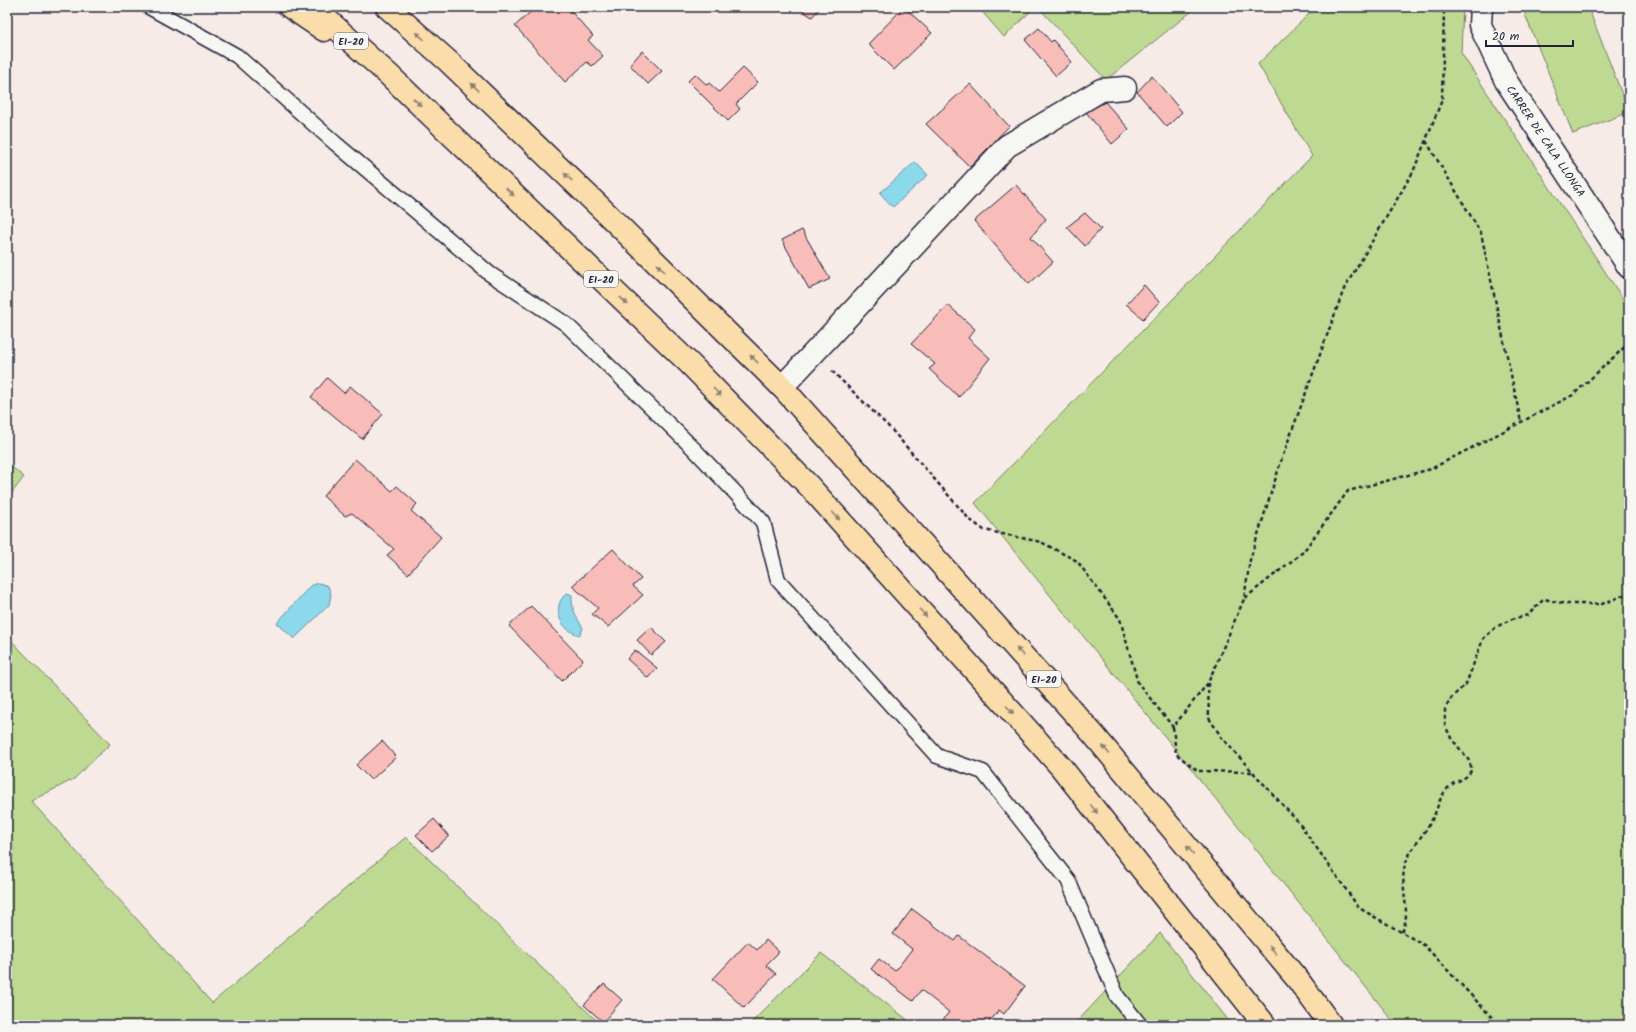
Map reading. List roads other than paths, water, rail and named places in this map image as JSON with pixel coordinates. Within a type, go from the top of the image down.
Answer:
[{"type":"highway","points":[[290,7],[389,75]]},
{"type":"highway","name":"EI-20","points":[[313,7],[389,75],[690,364],[810,487],[1061,767],[1265,1025]]},
{"type":"highway","name":"EI-20","points":[[386,7],[449,62],[602,209],[782,387],[1093,734],[1298,980],[1331,1025]]},
{"type":"highway","points":[[1298,980],[1348,1025]]},
{"type":"street","name":"CARRER DE CALA LLONGA","points":[[1481,7],[1480,25],[1506,81],[1629,266]]},
{"type":"street","points":[[782,387],[813,352],[1007,146],[1101,90],[1125,88]]},
{"type":"lane","points":[[149,7],[237,56],[335,143],[490,274],[566,324],[694,449],[763,522],[778,580],[937,756],[982,772],[1068,880],[1117,996],[1140,1025]]},
{"type":"water","points":[[915,162],[928,175],[893,207],[880,193]]},
{"type":"water","points":[[319,583],[328,586],[331,594],[329,605],[294,639],[277,623],[310,586]]},
{"type":"water","points":[[567,593],[572,595],[574,612],[583,628],[580,635],[567,629],[560,618],[558,611],[559,605]]}]
